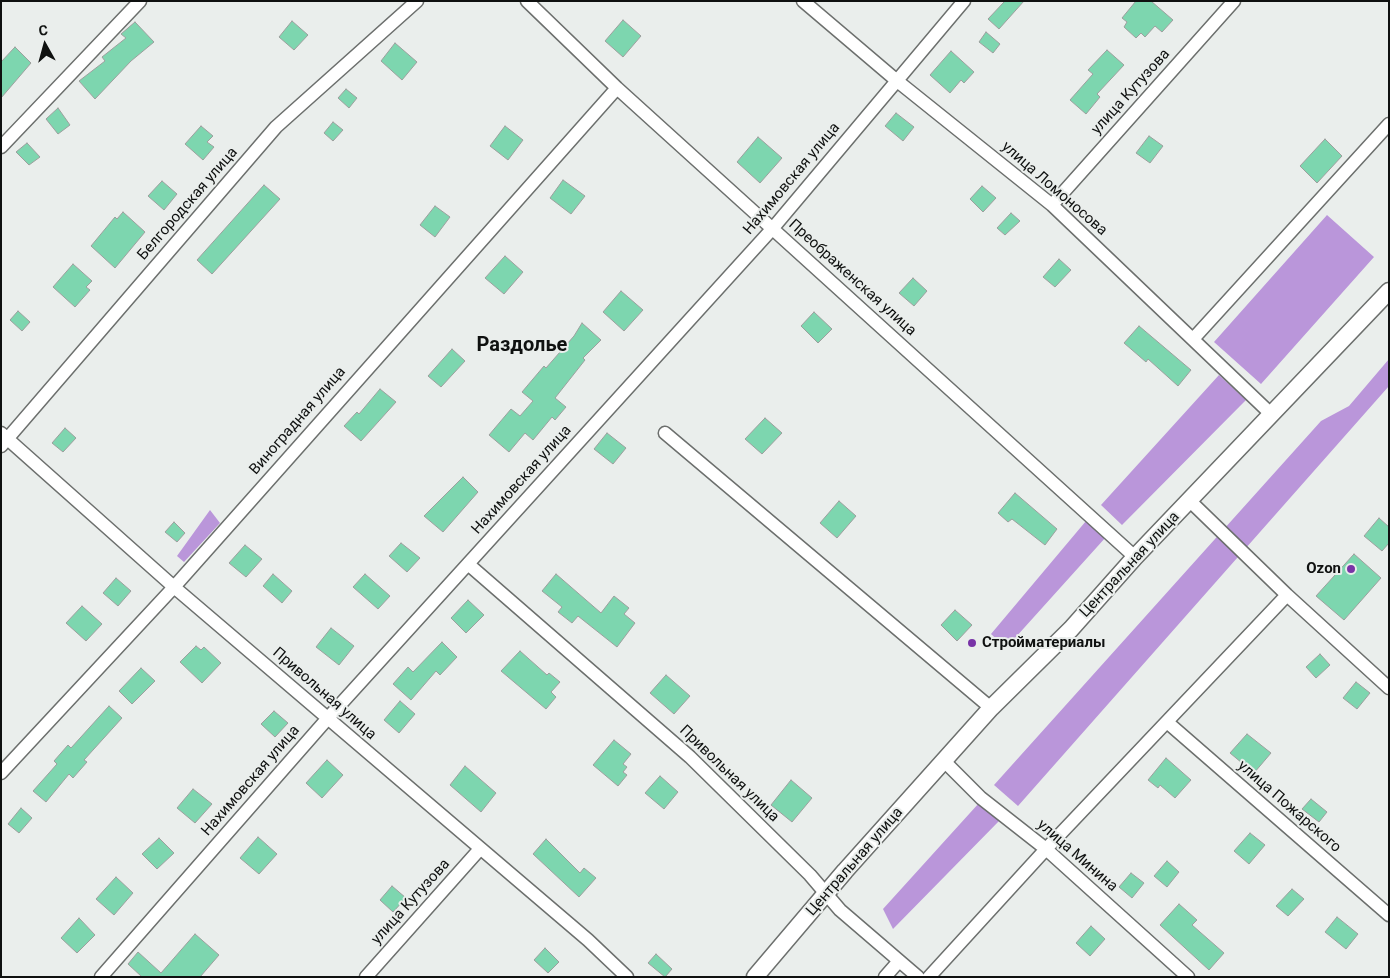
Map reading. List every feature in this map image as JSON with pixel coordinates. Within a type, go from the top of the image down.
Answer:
[{"type":"main road","name":"Центральная улица","points":[[755,977],[992,708],[1082,616],[1135,557],[1389,291]]},
{"type":"street","points":[[1,147],[140,1]]},
{"type":"street","name":"Белгородская улица","points":[[3,439],[276,127],[417,1]]},
{"type":"street","name":"Преображенская улица","points":[[527,1],[617,88],[1135,557]]},
{"type":"street","name":"улица Ломоносова","points":[[803,1],[896,80],[1052,205],[1194,338],[1271,414]]},
{"type":"street","name":"Нахимовская улица","points":[[101,977],[328,718],[773,228],[964,1]]},
{"type":"street","name":"улица Кутузова","points":[[1052,205],[1234,1]]},
{"type":"street","name":"Виноградная улица","points":[[1,774],[174,587],[617,88]]},
{"type":"street","points":[[1194,338],[1389,124]]},
{"type":"street","points":[[665,433],[992,708]]},
{"type":"street","name":"Привольная улица","points":[[3,439],[480,850],[588,940],[627,977]]},
{"type":"street","points":[[1190,501],[1287,595],[1389,688]]},
{"type":"street","name":"Привольная улица","points":[[468,564],[690,757],[810,875],[826,895],[918,977]]},
{"type":"street","points":[[929,977],[1046,849],[1287,595]]},
{"type":"street","name":"улица Пожарского","points":[[1167,722],[1389,915]]},
{"type":"street","name":"улица Минина","points":[[944,761],[981,798],[1046,849],[1188,977]]},
{"type":"street","name":"улица Кутузова","points":[[366,977],[480,850]]},
{"type":"street","points":[[885,977],[899,961]]},
{"type":"shaded area","points":[[1327,215],[1374,257],[1261,384],[1214,342]]},
{"type":"shaded area","points":[[1389,359],[1389,386],[1018,806],[994,785],[1321,421],[1349,406]]},
{"type":"shaded area","points":[[1219,375],[1246,400],[1122,525],[1101,505]]},
{"type":"shaded area","points":[[210,510],[220,523],[184,562],[177,556]]},
{"type":"shaded area","points":[[1086,521],[1106,537],[1006,648],[991,634]]},
{"type":"shaded area","points":[[979,803],[1000,820],[893,929],[883,909]]},
{"type":"building","points":[[1005,1],[1024,1],[999,29],[988,19]]},
{"type":"building","points":[[1136,1],[1151,1],[1173,20],[1162,32],[1155,26],[1145,37],[1141,33],[1136,38],[1124,27],[1127,22],[1122,18]]},
{"type":"building","points":[[623,20],[641,36],[623,57],[605,41]]},
{"type":"building","points":[[292,21],[308,35],[294,50],[279,37]]},
{"type":"building","points":[[135,22],[154,42],[131,61],[95,99],[79,81],[105,61],[102,57],[126,38],[121,34]]},
{"type":"building","points":[[986,32],[1000,44],[993,53],[979,42]]},
{"type":"building","points":[[395,43],[417,62],[402,80],[381,61]]},
{"type":"building","points":[[15,47],[31,63],[1,98],[1,62]]},
{"type":"building","points":[[1107,50],[1124,65],[1097,94],[1100,97],[1086,114],[1070,100],[1093,74],[1088,70]]},
{"type":"building","points":[[951,51],[974,72],[964,83],[961,80],[950,93],[930,75]]},
{"type":"building","points":[[346,89],[357,98],[349,108],[338,98]]},
{"type":"building","points":[[58,108],[70,125],[58,134],[46,119]]},
{"type":"building","points":[[896,113],[914,127],[903,141],[885,126]]},
{"type":"building","points":[[333,122],[343,130],[333,141],[324,133]]},
{"type":"building","points":[[201,126],[213,136],[207,142],[214,147],[203,160],[185,144]]},
{"type":"building","points":[[505,126],[523,140],[508,160],[490,146]]},
{"type":"building","points":[[1149,136],[1163,146],[1150,163],[1136,153]]},
{"type":"building","points":[[758,137],[782,158],[760,183],[737,162]]},
{"type":"building","points":[[1325,139],[1342,156],[1317,183],[1300,166]]},
{"type":"building","points":[[27,143],[40,157],[29,165],[16,152]]},
{"type":"building","points":[[563,180],[585,196],[571,214],[550,198]]},
{"type":"building","points":[[162,181],[177,194],[164,210],[148,196]]},
{"type":"building","points":[[264,185],[280,199],[212,274],[197,260]]},
{"type":"building","points":[[982,186],[996,198],[983,212],[970,199]]},
{"type":"building","points":[[435,206],[450,217],[435,237],[420,225]]},
{"type":"building","points":[[123,212],[145,232],[115,268],[91,246],[115,217],[117,219]]},
{"type":"building","points":[[1011,213],[1020,221],[1005,235],[997,228]]},
{"type":"building","points":[[505,256],[523,272],[504,294],[485,278]]},
{"type":"building","points":[[1059,259],[1071,270],[1055,287],[1043,277]]},
{"type":"building","points":[[73,264],[92,281],[86,287],[90,290],[75,307],[53,287]]},
{"type":"building","points":[[913,278],[927,291],[914,306],[899,293]]},
{"type":"building","points":[[621,291],[643,310],[624,331],[603,312]]},
{"type":"building","points":[[18,311],[30,322],[22,331],[10,320]]},
{"type":"building","points":[[814,312],[832,329],[818,343],[801,326]]},
{"type":"building","points":[[582,323],[601,340],[583,358],[585,360],[555,398],[566,407],[555,420],[552,417],[533,440],[525,433],[509,452],[489,435],[511,409],[520,416],[533,401],[522,392],[544,366],[546,368],[574,336]]},
{"type":"building","points":[[1139,326],[1191,370],[1178,386],[1148,359],[1146,362],[1124,343]]},
{"type":"building","points":[[452,349],[465,361],[441,387],[428,376]]},
{"type":"building","points":[[380,389],[396,402],[361,441],[344,426],[357,412],[359,414]]},
{"type":"building","points":[[765,418],[782,433],[762,454],[745,439]]},
{"type":"building","points":[[65,428],[76,438],[63,452],[52,443]]},
{"type":"building","points":[[607,433],[626,448],[613,464],[594,449]]},
{"type":"building","points":[[463,477],[478,492],[443,532],[424,516]]},
{"type":"building","points":[[1015,493],[1057,529],[1045,545],[1012,519],[1008,522],[998,513]]},
{"type":"building","points":[[839,501],[856,516],[837,538],[820,523]]},
{"type":"building","points":[[1379,518],[1389,527],[1389,543],[1382,551],[1364,536]]},
{"type":"building","points":[[174,522],[185,533],[177,542],[165,532]]},
{"type":"building","points":[[401,543],[420,558],[407,572],[389,556]]},
{"type":"building","points":[[245,545],[262,559],[246,577],[229,563]]},
{"type":"building","points":[[1354,554],[1381,578],[1344,620],[1316,596]]},
{"type":"building","points":[[273,574],[292,591],[282,603],[263,586]]},
{"type":"building","points":[[365,574],[390,596],[378,609],[353,587]]},
{"type":"building","points":[[556,574],[601,613],[614,596],[629,608],[624,614],[635,623],[617,647],[578,616],[572,623],[558,612],[562,607],[542,591]]},
{"type":"building","points":[[116,578],[131,591],[118,606],[103,593]]},
{"type":"building","points":[[468,600],[484,615],[466,633],[451,618]]},
{"type":"building","points":[[82,606],[102,624],[86,641],[66,623]]},
{"type":"building","points":[[955,610],[972,625],[957,641],[941,625]]},
{"type":"building","points":[[331,628],[354,646],[339,665],[316,647]]},
{"type":"building","points":[[442,642],[457,657],[440,675],[436,671],[411,700],[393,684],[408,667],[413,672]]},
{"type":"building","points":[[196,646],[201,650],[204,647],[221,663],[202,683],[180,662]]},
{"type":"building","points":[[520,651],[547,675],[549,673],[560,682],[551,692],[556,697],[546,709],[501,671]]},
{"type":"building","points":[[1320,654],[1330,665],[1316,678],[1306,667]]},
{"type":"building","points":[[141,668],[155,681],[132,704],[119,691]]},
{"type":"building","points":[[666,675],[690,696],[674,714],[650,693]]},
{"type":"building","points":[[1356,682],[1370,693],[1357,709],[1343,698]]},
{"type":"building","points":[[400,701],[415,714],[399,733],[384,720]]},
{"type":"building","points":[[109,706],[122,718],[84,760],[87,762],[73,778],[69,774],[46,802],[33,791],[57,764],[54,761],[68,745],[71,748]]},
{"type":"building","points":[[274,711],[288,723],[275,737],[261,724]]},
{"type":"building","points":[[1247,734],[1271,753],[1254,773],[1230,753]]},
{"type":"building","points":[[614,740],[631,754],[623,764],[627,767],[623,772],[627,775],[618,786],[593,765]]},
{"type":"building","points":[[1166,758],[1191,780],[1175,798],[1160,785],[1158,788],[1148,780]]},
{"type":"building","points":[[327,760],[343,775],[322,798],[306,783]]},
{"type":"building","points":[[465,766],[496,793],[481,812],[450,785]]},
{"type":"building","points":[[660,776],[678,792],[664,809],[645,793]]},
{"type":"building","points":[[791,780],[812,798],[792,822],[771,805]]},
{"type":"building","points":[[193,789],[212,804],[195,823],[177,808]]},
{"type":"building","points":[[1311,799],[1327,812],[1319,822],[1302,809]]},
{"type":"building","points":[[21,808],[32,818],[19,833],[8,824]]},
{"type":"building","points":[[1250,833],[1265,845],[1249,864],[1234,851]]},
{"type":"building","points":[[258,837],[277,854],[259,874],[240,858]]},
{"type":"building","points":[[159,838],[174,853],[157,869],[142,854]]},
{"type":"building","points":[[546,839],[580,873],[584,868],[596,878],[579,897],[533,854]]},
{"type":"building","points":[[1167,861],[1179,872],[1167,887],[1154,876]]},
{"type":"building","points":[[1131,873],[1144,883],[1132,898],[1119,887]]},
{"type":"building","points":[[116,877],[133,893],[114,915],[96,899]]},
{"type":"building","points":[[392,886],[406,898],[393,912],[380,900]]},
{"type":"building","points":[[1292,889],[1304,899],[1288,916],[1276,906]]},
{"type":"building","points":[[1179,904],[1197,920],[1192,925],[1224,953],[1209,970],[1160,925]]},
{"type":"building","points":[[1337,917],[1358,934],[1346,949],[1325,932]]},
{"type":"building","points":[[79,918],[95,935],[77,953],[61,938]]},
{"type":"building","points":[[1091,926],[1105,939],[1090,956],[1076,943]]},
{"type":"building","points":[[195,934],[219,955],[200,977],[142,977],[128,964],[138,952],[161,973]]},
{"type":"building","points":[[545,948],[559,962],[548,973],[534,960]]},
{"type":"building","points":[[656,954],[672,969],[665,977],[648,963]]},
{"type":"place","name":"Ozon","points":[[1351,569]]},
{"type":"place","name":"Стройматериалы","points":[[972,643]]},
{"type":"district","name":"Раздолье","points":[[522,346]]}]
